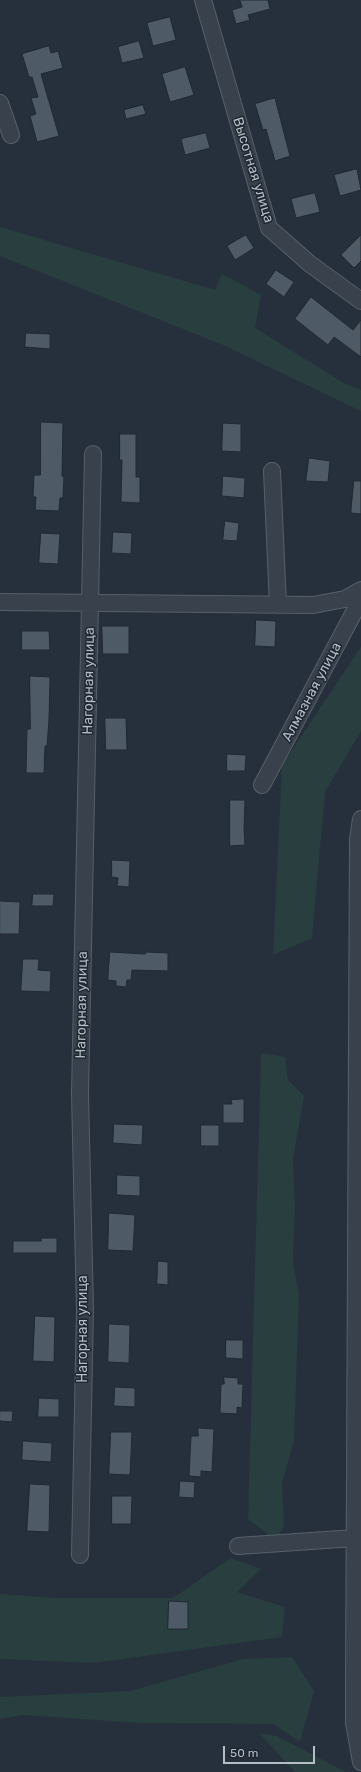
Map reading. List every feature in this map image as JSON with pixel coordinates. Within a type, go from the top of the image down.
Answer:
[{"type":"street","name":"Высотная улица","points":[[203,0],[269,228],[310,264],[361,301]]},
{"type":"street","points":[[0,103],[10,135]]},
{"type":"street","name":"Нагорная улица","points":[[80,1556],[84,1310],[80,1094],[93,454]]},
{"type":"street","points":[[272,471],[278,605]]},
{"type":"street","points":[[0,602],[313,605],[345,599],[361,590]]},
{"type":"street","name":"Алмазная улица","points":[[262,785],[361,599]]},
{"type":"street","points":[[361,819],[358,840],[358,1313],[354,1538],[354,1723],[361,1762]]},
{"type":"street","points":[[238,1546],[354,1538]]},
{"type":"green space","points":[[0,227],[215,290],[222,274],[261,295],[255,328],[344,383],[361,390],[361,411],[223,345],[0,256]]},
{"type":"green space","points":[[361,647],[361,731],[325,792],[312,938],[273,955],[282,765]]},
{"type":"green space","points":[[261,1053],[285,1057],[288,1080],[304,1096],[293,1159],[295,1207],[293,1264],[299,1294],[294,1441],[282,1483],[284,1526],[275,1540],[248,1519]]},
{"type":"green space","points":[[231,1558],[261,1569],[237,1592],[285,1607],[282,1637],[93,1663],[0,1659],[0,1594],[55,1598],[173,1598]]},
{"type":"green space","points":[[292,1657],[314,1691],[300,1742],[273,1724],[140,1723],[23,1715],[0,1719],[0,1697],[130,1691],[243,1659]]},
{"type":"green space","points":[[259,1733],[277,1736],[346,1772],[295,1772]]},
{"type":"building","points":[[240,0],[268,0],[270,9],[248,15],[250,20],[236,24],[232,10],[242,7]]},
{"type":"building","points":[[170,17],[176,40],[153,46],[147,23]]},
{"type":"building","points":[[139,41],[144,58],[122,63],[118,47]]},
{"type":"building","points":[[49,46],[51,53],[58,51],[63,68],[41,74],[59,136],[37,142],[30,116],[36,114],[31,98],[38,97],[32,77],[29,77],[22,54]]},
{"type":"building","points":[[185,67],[194,95],[170,102],[162,74]]},
{"type":"building","points":[[275,98],[290,156],[275,161],[266,129],[263,130],[255,104]]},
{"type":"building","points":[[143,105],[146,114],[126,119],[124,110]]},
{"type":"building","points":[[206,133],[210,148],[185,155],[181,139]]},
{"type":"building","points":[[357,169],[361,190],[340,196],[334,175]]},
{"type":"building","points":[[315,193],[320,212],[296,218],[291,199]]},
{"type":"building","points":[[246,235],[254,248],[235,260],[227,246]]},
{"type":"building","points":[[361,235],[361,261],[354,268],[341,255]]},
{"type":"building","points":[[276,270],[294,282],[284,297],[266,284]]},
{"type":"building","points":[[311,297],[353,330],[361,320],[361,357],[334,337],[328,345],[295,319]]},
{"type":"building","points":[[26,333],[50,334],[50,349],[25,347]]},
{"type":"building","points":[[41,422],[63,423],[62,476],[64,477],[63,498],[60,498],[59,511],[35,510],[36,497],[33,497],[34,475],[40,475]]},
{"type":"building","points":[[223,423],[241,424],[241,452],[222,451]]},
{"type":"building","points":[[120,434],[136,434],[136,477],[140,477],[140,503],[121,502],[122,460],[120,460]]},
{"type":"building","points":[[309,458],[330,461],[328,482],[306,481]]},
{"type":"building","points":[[223,476],[245,478],[244,498],[222,496]]},
{"type":"building","points":[[354,481],[361,481],[361,514],[351,513]]},
{"type":"building","points":[[225,521],[239,523],[237,541],[223,540]]},
{"type":"building","points":[[113,532],[132,533],[131,554],[112,553]]},
{"type":"building","points":[[41,533],[60,534],[58,564],[39,563]]},
{"type":"building","points":[[256,620],[276,621],[275,647],[255,646]]},
{"type":"building","points":[[102,626],[129,626],[129,654],[103,654]]},
{"type":"building","points":[[22,631],[49,631],[50,650],[22,650]]},
{"type":"building","points":[[30,676],[50,677],[49,720],[47,746],[45,746],[44,773],[26,773],[27,729],[30,729]]},
{"type":"building","points":[[105,718],[126,718],[127,750],[106,750]]},
{"type":"building","points":[[227,754],[246,755],[245,771],[227,771]]},
{"type":"building","points":[[230,800],[245,800],[245,845],[230,846]]},
{"type":"building","points":[[112,860],[130,861],[129,887],[117,886],[118,878],[112,877]]},
{"type":"building","points":[[33,894],[54,894],[53,906],[32,906]]},
{"type":"building","points":[[0,901],[20,902],[19,934],[0,934]]},
{"type":"building","points":[[110,952],[145,954],[146,952],[168,953],[168,971],[132,970],[131,980],[127,980],[126,987],[116,986],[116,981],[108,980]]},
{"type":"building","points":[[23,959],[39,959],[38,970],[51,971],[50,992],[21,991]]},
{"type":"building","points":[[244,1099],[244,1123],[223,1123],[223,1104],[232,1104],[231,1100]]},
{"type":"building","points":[[114,1124],[143,1125],[142,1145],[113,1143]]},
{"type":"building","points":[[201,1125],[219,1125],[219,1146],[201,1146]]},
{"type":"building","points":[[117,1175],[140,1176],[140,1196],[117,1195]]},
{"type":"building","points":[[109,1213],[135,1215],[133,1251],[108,1250]]},
{"type":"building","points":[[41,1238],[57,1238],[57,1253],[13,1253],[13,1241],[41,1241]]},
{"type":"building","points":[[158,1261],[168,1262],[168,1285],[157,1284]]},
{"type":"building","points":[[35,1316],[55,1317],[54,1362],[33,1361]]},
{"type":"building","points":[[109,1324],[130,1325],[129,1363],[108,1362]]},
{"type":"building","points":[[226,1340],[243,1340],[243,1359],[226,1358]]},
{"type":"building","points":[[224,1377],[238,1378],[238,1384],[243,1384],[242,1408],[237,1407],[237,1414],[220,1413],[221,1384],[224,1384]]},
{"type":"building","points":[[115,1387],[135,1388],[135,1407],[114,1406]]},
{"type":"building","points":[[39,1398],[59,1399],[59,1417],[38,1417]]},
{"type":"building","points":[[0,1411],[13,1411],[12,1422],[0,1421]]},
{"type":"building","points":[[198,1428],[214,1429],[212,1472],[201,1471],[201,1477],[189,1476],[191,1436],[198,1436]]},
{"type":"building","points":[[111,1432],[132,1432],[130,1475],[109,1474]]},
{"type":"building","points":[[23,1441],[52,1443],[51,1462],[22,1460]]},
{"type":"building","points":[[180,1481],[195,1482],[194,1498],[179,1497]]},
{"type":"building","points":[[30,1484],[50,1485],[49,1532],[27,1531]]},
{"type":"building","points":[[112,1496],[132,1496],[131,1524],[112,1524]]},
{"type":"building","points":[[169,1601],[188,1602],[188,1629],[168,1629]]}]
